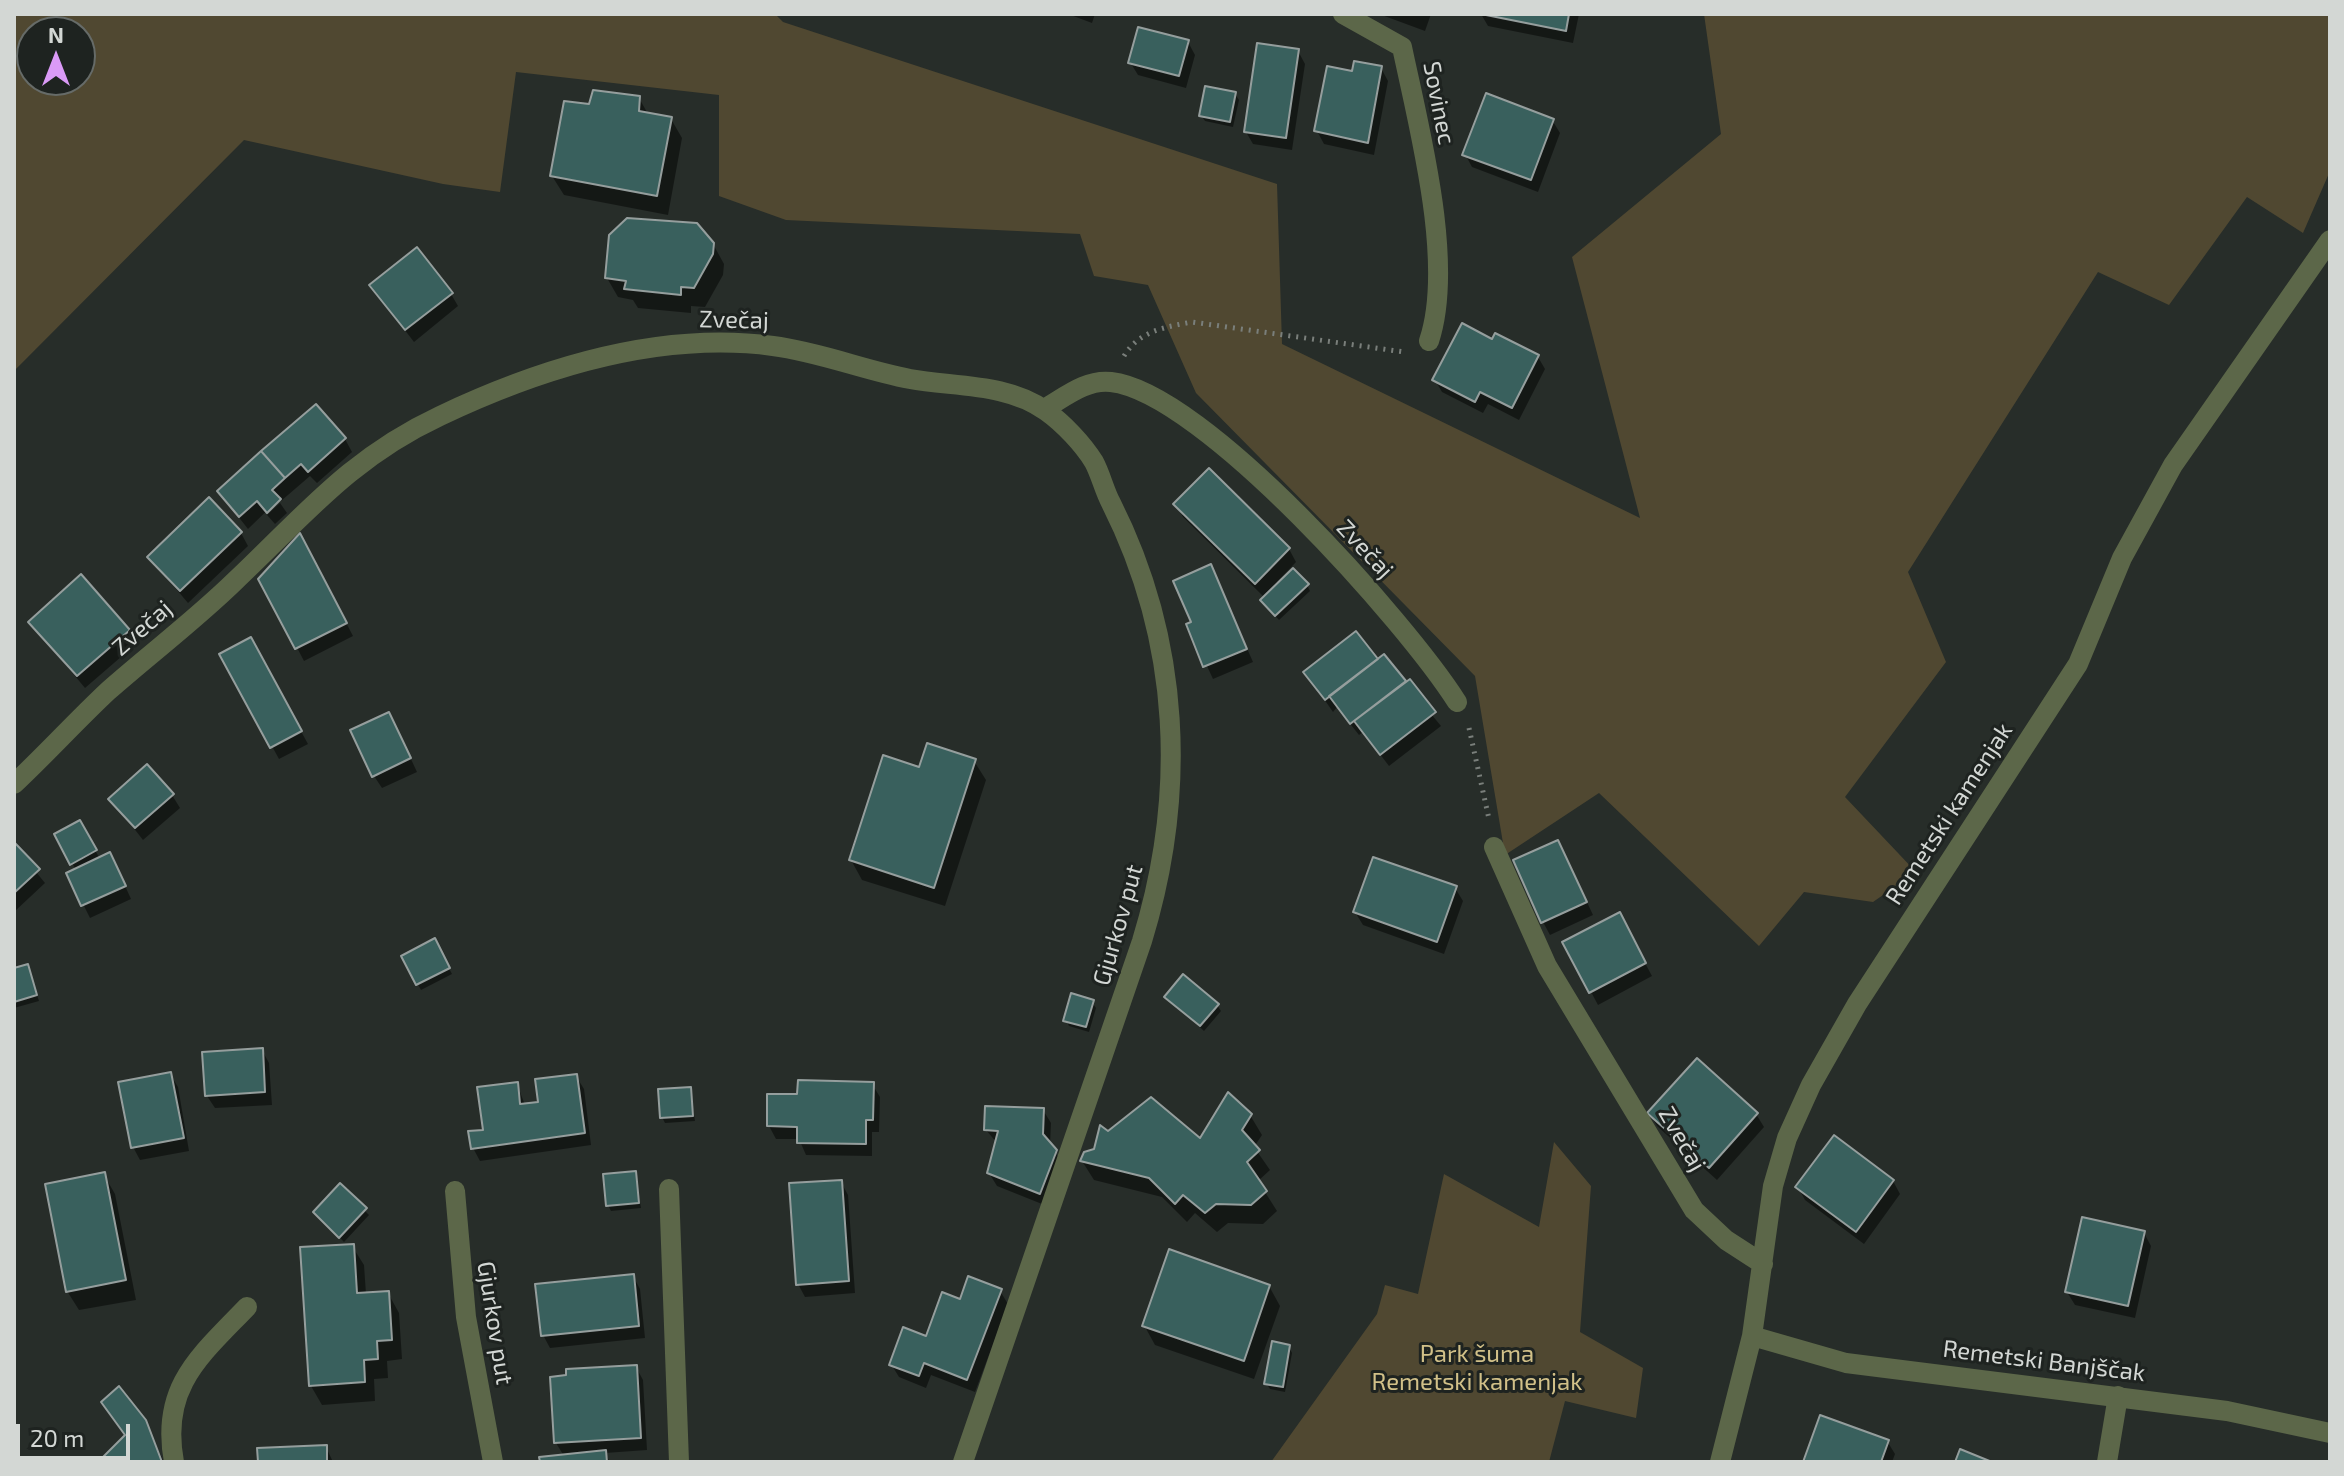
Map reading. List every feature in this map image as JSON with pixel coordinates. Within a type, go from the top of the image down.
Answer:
[{"type":"street","name":"Sovinec","points":[[1343,14],[1402,47],[1435,236],[1439,296],[1429,341]]},
{"type":"street","name":"Remetski kamenjak","points":[[1720,1462],[1752,1336],[1773,1186],[1787,1138],[1826,1058],[1865,990],[2078,664],[2122,558],[2173,465],[2330,240]]},
{"type":"street","name":"Zvečaj","points":[[14,784],[104,695],[233,584],[324,491],[404,435],[440,416],[537,375],[631,353],[726,342],[816,353],[904,378],[1001,391],[1044,409]]},
{"type":"street","name":"Zvečaj","points":[[1111,382],[1176,410],[1199,424],[1246,465],[1405,629],[1457,702]]},
{"type":"street","points":[[1044,409],[1082,386],[1111,382]]},
{"type":"street","name":"Gjurkov put","points":[[963,1462],[1133,971],[1158,890],[1171,804],[1163,654],[1141,571],[1095,463],[1044,409]]},
{"type":"street","name":"Zvečaj","points":[[1494,847],[1547,966],[1694,1210],[1726,1240],[1763,1264]]},
{"type":"street","points":[[669,1189],[679,1462]]},
{"type":"street","name":"Gjurkov put","points":[[455,1191],[466,1317],[493,1462]]},
{"type":"street","points":[[174,1462],[170,1414],[180,1385],[194,1362],[247,1307]]},
{"type":"street","name":"Remetski Banjščak","points":[[1752,1336],[1846,1363],[2227,1411],[2330,1433]]},
{"type":"street","points":[[2107,1462],[2118,1396]]},
{"type":"path","points":[[1111,382],[1133,341],[1163,327],[1192,322],[1272,330],[1417,354],[1429,341]]},
{"type":"path","points":[[1469,727],[1494,847]]},
{"type":"green space","points":[[14,14],[775,14],[783,22],[1277,184],[1282,344],[1640,518],[1572,257],[1721,134],[1704,14],[2330,14],[2330,171],[2303,233],[2247,197],[2169,305],[2098,272],[1908,572],[1946,662],[1845,797],[1916,872],[1873,902],[1804,892],[1759,946],[1599,793],[1505,855],[1475,676],[1196,393],[1148,285],[1094,276],[1080,234],[786,220],[719,196],[719,95],[516,72],[500,192],[443,184],[244,140],[14,371]]},
{"type":"green space","name":"Park šuma Remetski kamenjak","points":[[1554,1142],[1591,1186],[1580,1332],[1643,1368],[1636,1418],[1565,1401],[1549,1462],[1271,1462],[1377,1314],[1385,1285],[1418,1294],[1444,1174],[1539,1227]]},
{"type":"building","points":[[1481,14],[1569,14],[1566,31]]},
{"type":"building","points":[[1138,27],[1189,40],[1179,76],[1128,63]]},
{"type":"building","points":[[1257,43],[1299,49],[1286,138],[1244,132]]},
{"type":"building","points":[[1354,61],[1382,66],[1368,143],[1314,131],[1327,66],[1352,71]]},
{"type":"building","points":[[1205,86],[1236,92],[1230,122],[1199,116]]},
{"type":"building","points":[[593,90],[640,96],[639,111],[672,117],[657,196],[550,176],[564,101],[589,104]]},
{"type":"building","points":[[1486,93],[1554,119],[1531,180],[1462,155]]},
{"type":"building","points":[[627,218],[697,223],[714,243],[713,254],[694,288],[681,287],[681,295],[624,289],[626,281],[605,278],[609,235]]},
{"type":"building","points":[[417,247],[453,293],[405,330],[369,285]]},
{"type":"building","points":[[1462,323],[1492,339],[1495,333],[1539,355],[1512,408],[1480,392],[1475,402],[1432,380]]},
{"type":"building","points":[[316,404],[346,438],[308,472],[301,464],[285,478],[261,451]]},
{"type":"building","points":[[261,451],[285,478],[272,490],[281,499],[267,513],[257,501],[239,517],[217,491]]},
{"type":"building","points":[[1209,468],[1290,548],[1255,584],[1173,504]]},
{"type":"building","points":[[209,497],[242,532],[180,591],[147,557]]},
{"type":"building","points":[[300,533],[347,623],[295,649],[258,579]]},
{"type":"building","points":[[1211,564],[1247,649],[1203,667],[1186,624],[1191,622],[1173,581]]},
{"type":"building","points":[[1293,568],[1309,584],[1275,616],[1260,600]]},
{"type":"building","points":[[81,574],[130,630],[77,676],[28,622]]},
{"type":"building","points":[[1356,631],[1378,659],[1325,700],[1303,672]]},
{"type":"building","points":[[251,637],[302,731],[270,748],[219,654]]},
{"type":"building","points":[[1384,654],[1406,681],[1350,724],[1329,696]]},
{"type":"building","points":[[1410,679],[1436,712],[1380,755],[1354,721]]},
{"type":"building","points":[[389,712],[411,758],[372,777],[350,730]]},
{"type":"building","points":[[927,743],[976,759],[934,888],[849,860],[883,755],[919,767]]},
{"type":"building","points":[[147,764],[174,794],[135,828],[108,799]]},
{"type":"building","points":[[80,820],[97,850],[70,865],[54,834]]},
{"type":"building","points":[[1558,840],[1587,902],[1541,923],[1513,860]]},
{"type":"building","points":[[14,842],[40,869],[14,893]]},
{"type":"building","points":[[110,852],[126,886],[81,906],[66,873]]},
{"type":"building","points":[[1373,857],[1457,886],[1437,942],[1353,912]]},
{"type":"building","points":[[1620,912],[1646,963],[1589,993],[1562,942]]},
{"type":"building","points":[[435,938],[450,968],[416,985],[401,956]]},
{"type":"building","points":[[28,964],[37,995],[14,1002],[14,968]]},
{"type":"building","points":[[1183,974],[1219,1004],[1200,1026],[1164,997]]},
{"type":"building","points":[[1071,993],[1094,1000],[1086,1027],[1063,1021]]},
{"type":"building","points":[[263,1048],[265,1092],[205,1096],[202,1052]]},
{"type":"building","points":[[1697,1058],[1758,1113],[1709,1168],[1647,1113]]},
{"type":"building","points":[[171,1072],[184,1138],[131,1148],[118,1082]]},
{"type":"building","points":[[577,1074],[585,1133],[471,1149],[468,1131],[483,1130],[477,1087],[518,1082],[520,1104],[538,1102],[535,1079]]},
{"type":"building","points":[[798,1080],[874,1082],[873,1120],[866,1120],[866,1144],[797,1143],[797,1127],[767,1126],[767,1094],[797,1094]]},
{"type":"building","points":[[691,1087],[693,1116],[660,1118],[658,1089]]},
{"type":"building","points":[[1228,1092],[1252,1114],[1242,1130],[1260,1150],[1247,1162],[1267,1191],[1251,1205],[1216,1204],[1205,1213],[1183,1195],[1175,1204],[1149,1178],[1080,1161],[1084,1152],[1094,1149],[1100,1125],[1108,1131],[1151,1097],[1200,1138]]},
{"type":"building","points":[[985,1106],[1044,1108],[1043,1134],[1057,1150],[1040,1194],[987,1173],[998,1131],[984,1130]]},
{"type":"building","points":[[1834,1135],[1894,1180],[1856,1232],[1795,1187]]},
{"type":"building","points":[[636,1171],[639,1203],[606,1206],[603,1174]]},
{"type":"building","points":[[105,1172],[126,1280],[66,1292],[45,1184]]},
{"type":"building","points":[[842,1180],[849,1281],[796,1285],[789,1183]]},
{"type":"building","points":[[340,1183],[367,1208],[339,1238],[313,1212]]},
{"type":"building","points":[[2082,1217],[2145,1231],[2128,1306],[2065,1292]]},
{"type":"building","points":[[354,1244],[357,1293],[389,1291],[392,1340],[377,1341],[378,1359],[364,1360],[365,1382],[309,1386],[300,1247]]},
{"type":"building","points":[[1169,1249],[1270,1285],[1244,1361],[1142,1326]]},
{"type":"building","points":[[634,1274],[639,1326],[541,1336],[535,1284]]},
{"type":"building","points":[[968,1276],[1002,1289],[967,1380],[924,1363],[919,1376],[889,1365],[903,1327],[926,1336],[942,1292],[960,1299]]},
{"type":"building","points":[[1272,1341],[1290,1345],[1283,1387],[1264,1384]]},
{"type":"building","points":[[637,1365],[641,1438],[554,1443],[550,1377],[566,1375],[566,1369]]},
{"type":"building","points":[[119,1386],[146,1420],[162,1462],[110,1462],[103,1457],[125,1435],[101,1402]]},
{"type":"building","points":[[1820,1415],[1889,1440],[1881,1462],[1803,1462]]},
{"type":"building","points":[[327,1445],[327,1462],[258,1462],[257,1448]]},
{"type":"building","points":[[1960,1449],[1992,1462],[1955,1462]]},
{"type":"building","points":[[606,1450],[607,1462],[540,1462],[539,1457]]}]
